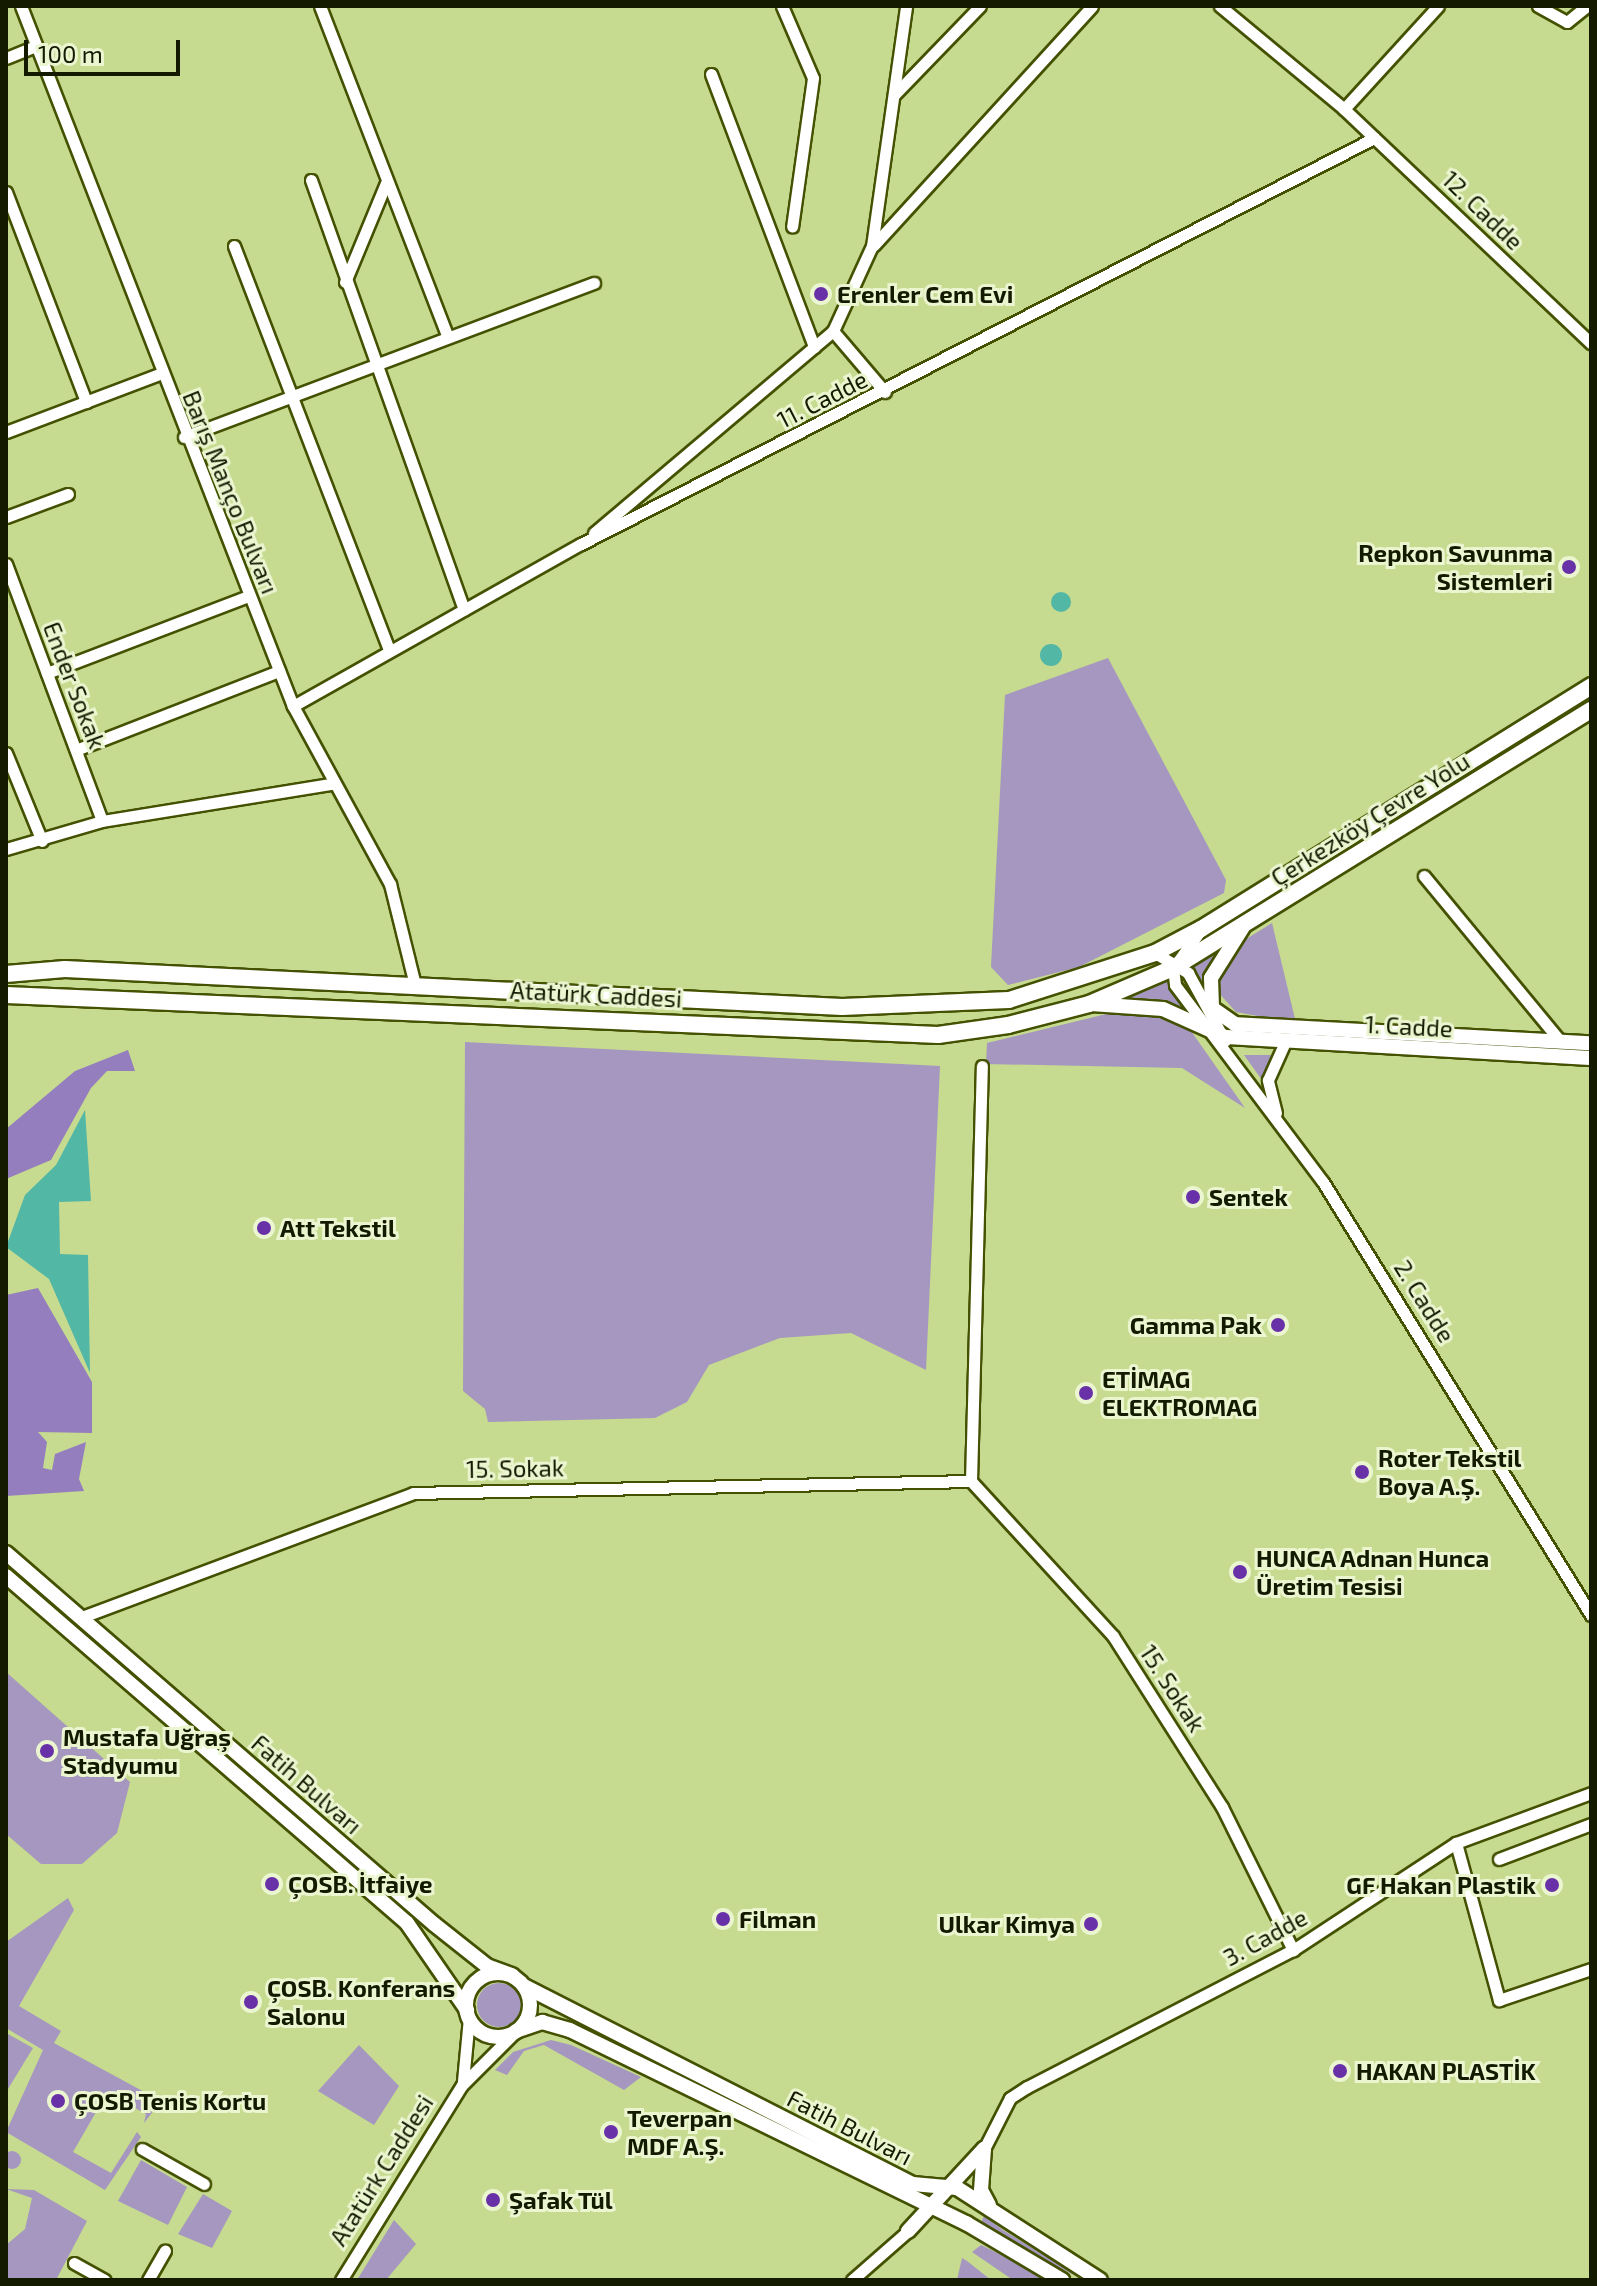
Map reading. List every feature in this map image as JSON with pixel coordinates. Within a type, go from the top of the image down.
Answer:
[{"type":"highway","points":[[6,966],[842,1007],[1009,1000],[1155,953],[1201,929],[1591,686]]},
{"type":"highway","name":"Çerkezköy Çevre Yolu","points":[[1173,968],[1591,710]]},
{"type":"highway","name":"Atatürk Caddesi","points":[[6,995],[52,992],[938,1035],[1089,1004],[1173,968]]},
{"type":"highway","points":[[6,974],[65,969]]},
{"type":"highway","points":[[6,1002],[52,992]]},
{"type":"main road","points":[[1235,1024],[1212,1008],[1211,978],[1245,926]]},
{"type":"main road","points":[[1089,1004],[1163,1009],[1225,1037]]},
{"type":"main road","name":"1. Cadde","points":[[1235,1024],[1591,1043]]},
{"type":"main road","name":"1. Cadde","points":[[1225,1037],[1591,1058]]},
{"type":"main road","name":"Fatih Bulvarı","points":[[6,1553],[434,1924],[487,1966],[512,1975]]},
{"type":"main road","name":"Fatih Bulvarı","points":[[6,1576],[407,1923],[468,2014]]},
{"type":"main road","points":[[516,2031],[530,2009],[524,1986],[512,1975],[480,1978],[468,2014],[487,2035],[516,2031],[542,2022],[570,2030],[903,2195],[966,2223],[1062,2280]]},
{"type":"main road","name":"Fatih Bulvarı","points":[[524,1986],[913,2184],[946,2186],[977,2200],[1100,2280]]},
{"type":"main road","points":[[908,2231],[933,2209],[946,2186],[984,2149]]},
{"type":"main road","points":[[984,2149],[981,2190],[993,2212]]},
{"type":"main road","points":[[903,2195],[908,2231]]},
{"type":"main road","points":[[966,2223],[977,2200]]},
{"type":"street","name":"Barış Manço Bulvarı","points":[[21,6],[184,437],[293,706],[331,784],[390,884],[415,985]]},
{"type":"street","points":[[320,6],[447,335]]},
{"type":"street","points":[[782,6],[813,78],[792,227]]},
{"type":"street","points":[[581,544],[833,331],[872,246],[906,6]]},
{"type":"street","points":[[895,94],[980,6]]},
{"type":"street","points":[[872,246],[1092,6]]},
{"type":"street","name":"12. Cadde","points":[[1220,6],[1344,109],[1591,343]]},
{"type":"street","points":[[1344,109],[1438,6]]},
{"type":"street","points":[[1538,6],[1567,22],[1587,6]]},
{"type":"street","points":[[6,58],[35,46]]},
{"type":"street","points":[[711,74],[814,347]]},
{"type":"street","name":"11. Cadde","points":[[293,706],[581,544],[885,392],[1374,138]]},
{"type":"street","points":[[311,180],[372,364],[464,610]]},
{"type":"street","points":[[345,282],[386,183]]},
{"type":"street","points":[[6,192],[86,402]]},
{"type":"street","points":[[234,246],[295,394],[389,650]]},
{"type":"street","points":[[184,437],[447,335],[594,283]]},
{"type":"street","points":[[833,331],[885,392]]},
{"type":"street","points":[[6,417],[9,431],[162,373]]},
{"type":"street","points":[[6,517],[68,494]]},
{"type":"street","name":"Ender Sokak","points":[[6,564],[102,821]]},
{"type":"street","points":[[47,673],[249,596]]},
{"type":"street","points":[[76,750],[279,671]]},
{"type":"street","points":[[6,753],[42,841]]},
{"type":"street","points":[[6,849],[102,821],[331,784]]},
{"type":"street","points":[[1424,876],[1560,1041]]},
{"type":"street","points":[[1173,968],[1201,929]]},
{"type":"street","points":[[1155,953],[1173,968],[1188,973],[1212,1008],[1225,1037],[1225,1058]]},
{"type":"street","name":"2. Cadde","points":[[1173,968],[1175,985],[1200,1024],[1225,1058],[1277,1117],[1591,1615]]},
{"type":"street","points":[[1225,1037],[1235,1024]]},
{"type":"street","points":[[1277,1117],[1268,1080],[1286,1040]]},
{"type":"street","points":[[971,1481],[982,1066]]},
{"type":"street","name":"15. Sokak","points":[[82,1617],[413,1493],[971,1481],[1113,1636],[1222,1807],[1293,1950]]},
{"type":"street","name":"3. Cadde","points":[[984,2149],[1010,2098],[1293,1950],[1456,1843],[1591,1793]]},
{"type":"street","points":[[1499,1859],[1591,1824]]},
{"type":"street","points":[[1456,1843],[1499,2000],[1591,1969]]},
{"type":"street","points":[[462,2085],[468,2014]]},
{"type":"street","points":[[462,2085],[516,2031]]},
{"type":"street","name":"Atatürk Caddesi","points":[[341,2280],[462,2085]]},
{"type":"street","points":[[142,2149],[204,2184]]},
{"type":"street","points":[[852,2280],[908,2231]]},
{"type":"street","points":[[148,2280],[165,2251]]},
{"type":"street","points":[[74,2263],[105,2280]]},
{"type":"shaded area","points":[[1108,658],[1226,880],[1224,893],[1079,967],[1008,985],[991,967],[1005,695]]},
{"type":"shaded area","points":[[1272,923],[1296,1023],[1236,1012],[1218,992],[1218,971],[1235,946]]},
{"type":"shaded area","points":[[1220,947],[1207,973],[1208,993],[1188,966]]},
{"type":"shaded area","points":[[1166,980],[1188,1013],[1129,999],[1130,997]]},
{"type":"shaded area","points":[[1135,1007],[1184,1021],[1245,1108],[1182,1068],[986,1064],[987,1043]]},
{"type":"shaded area","points":[[465,1042],[940,1066],[926,1370],[851,1333],[780,1338],[709,1365],[687,1402],[655,1418],[488,1422],[485,1409],[463,1391]]},
{"type":"shaded area","points":[[128,1050],[135,1071],[107,1071],[91,1088],[51,1160],[6,1179],[6,1129],[75,1071]]},
{"type":"shaded area","points":[[1244,1055],[1271,1055],[1264,1079],[1262,1080]]},
{"type":"shaded area","points":[[38,1288],[92,1382],[92,1433],[38,1432],[47,1442],[43,1468],[52,1470],[55,1454],[86,1442],[79,1479],[84,1491],[6,1496],[6,1295]]},
{"type":"shaded area","points":[[6,1563],[247,1766],[309,1829],[6,1569]]},
{"type":"shaded area","name":"Mustafa Uğraş Stadyumu","points":[[6,1672],[130,1782],[117,1833],[82,1864],[41,1864],[6,1834]]},
{"type":"shaded area","points":[[68,1898],[74,1910],[19,2006],[61,2031],[54,2043],[161,2101],[144,2123],[146,2114],[107,2093],[73,2152],[111,2173],[137,2132],[141,2137],[105,2190],[6,2132],[43,2050],[6,2028],[6,1942]]},
{"type":"shaded area","points":[[499,1983],[515,1989],[521,2005],[515,2021],[499,2027],[483,2021],[477,2005],[483,1989]]},
{"type":"shaded area","points":[[6,2033],[33,2048],[8,2089],[6,2088]]},
{"type":"shaded area","points":[[551,2040],[571,2045],[641,2077],[624,2090],[544,2045],[524,2051],[507,2075],[495,2070],[513,2052]]},
{"type":"shaded area","points":[[359,2045],[399,2086],[374,2125],[318,2091]]},
{"type":"shaded area","points":[[12,2151],[21,2160],[12,2169],[3,2160]]},
{"type":"shaded area","points":[[141,2160],[187,2187],[168,2225],[118,2201]]},
{"type":"shaded area","points":[[6,2189],[34,2190],[87,2221],[56,2280],[6,2280],[6,2245],[25,2229],[32,2198]]},
{"type":"shaded area","points":[[203,2194],[232,2211],[212,2248],[178,2234]]},
{"type":"shaded area","points":[[984,2216],[1003,2230],[1084,2280],[979,2227]]},
{"type":"shaded area","points":[[394,2220],[416,2244],[386,2280],[357,2280]]},
{"type":"shaded area","points":[[981,2245],[1048,2280],[1013,2280],[972,2252]]},
{"type":"shaded area","points":[[962,2258],[967,2261],[991,2280],[957,2280]]},
{"type":"water","points":[[1061,592],[1068,595],[1071,602],[1068,609],[1061,612],[1054,609],[1051,602],[1054,595]]},
{"type":"water","points":[[1051,644],[1059,647],[1062,655],[1059,663],[1051,666],[1043,663],[1040,655],[1043,647]]},
{"type":"water","points":[[85,1110],[91,1201],[59,1202],[60,1254],[88,1255],[90,1373],[49,1279],[6,1247],[25,1195],[56,1165]]},
{"type":"place","name":"Erenler Cem Evi","points":[[821,294]]},
{"type":"place","name":"Repkon Savunma Sistemleri","points":[[1569,567]]},
{"type":"place","name":"Sentek","points":[[1193,1197]]},
{"type":"place","name":"Att Tekstil","points":[[264,1228]]},
{"type":"place","name":"Gamma Pak","points":[[1278,1325]]},
{"type":"place","name":"ETİMAG ELEKTROMAG","points":[[1086,1393]]},
{"type":"place","name":"Roter Tekstil Boya A.Ş.","points":[[1362,1472]]},
{"type":"place","name":"HUNCA Adnan Hunca Üretim Tesisi","points":[[1240,1572]]},
{"type":"place","name":"Mustafa Uğraş Stadyumu","points":[[47,1751]]},
{"type":"place","name":"ÇOSB. İtfaiye","points":[[272,1884]]},
{"type":"place","name":"GF Hakan Plastik","points":[[1552,1885]]},
{"type":"place","name":"Filman","points":[[723,1919]]},
{"type":"place","name":"Ulkar Kimya","points":[[1091,1924]]},
{"type":"place","name":"ÇOSB. Konferans Salonu","points":[[251,2002]]},
{"type":"place","name":"HAKAN PLASTİK","points":[[1340,2071]]},
{"type":"place","name":"ÇOSB Tenis Kortu","points":[[58,2101]]},
{"type":"place","name":"Teverpan MDF A.Ş.","points":[[611,2132]]},
{"type":"place","name":"Şafak Tül","points":[[493,2200]]}]
